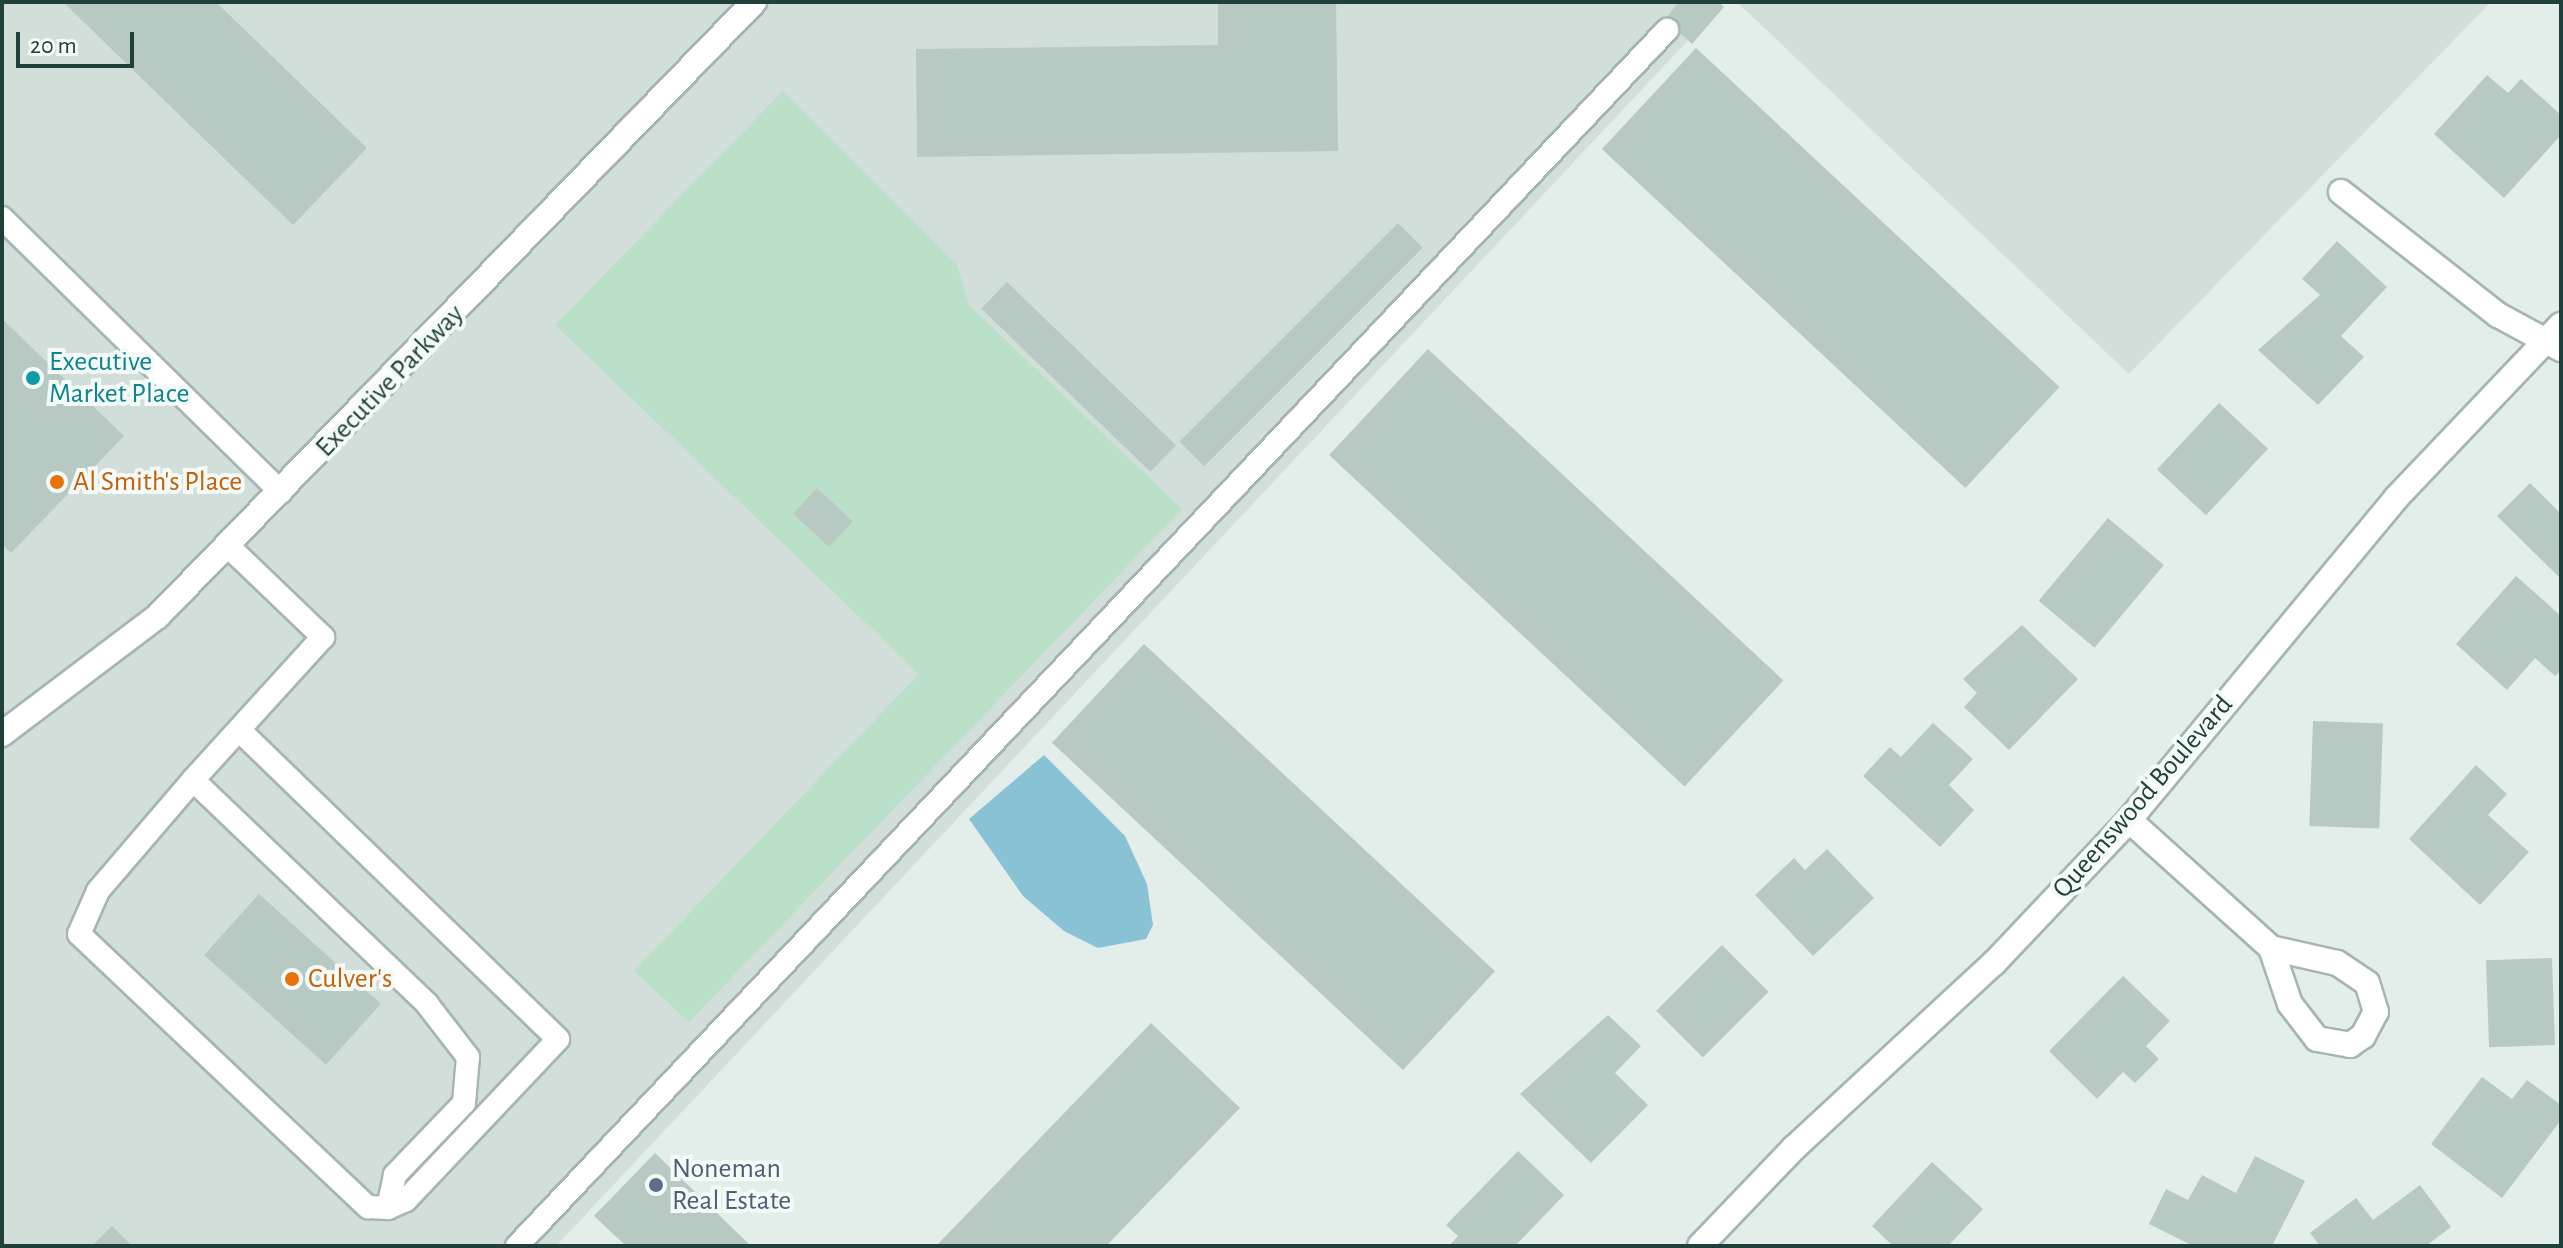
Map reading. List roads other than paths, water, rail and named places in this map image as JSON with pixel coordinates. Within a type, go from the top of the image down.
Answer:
[{"type":"street","name":"Executive Parkway","points":[[2,734],[158,616],[754,2]]},
{"type":"street","points":[[2341,192],[2498,315],[2556,338]]},
{"type":"street","name":"Queenswood Boulevard","points":[[1709,1243],[1794,1148],[1994,963],[2129,820],[2396,498],[2556,338]]},
{"type":"street","points":[[2129,820],[2271,948],[2290,1004],[2317,1039],[2350,1045],[2363,1036],[2376,1012],[2367,983],[2337,963],[2271,948]]},
{"type":"lane","points":[[517,1246],[1667,30]]},
{"type":"lane","points":[[2,218],[281,492]]},
{"type":"lane","points":[[228,546],[323,637],[193,780],[98,891],[79,934],[368,1207],[388,1208],[406,1200],[558,1039],[239,730]]},
{"type":"lane","points":[[193,780],[427,1004],[468,1057],[464,1103],[395,1175],[388,1208]]},
{"type":"water","points":[[1044,755],[1125,836],[1147,884],[1153,925],[1146,939],[1098,948],[1064,931],[1023,896],[969,819]]},
{"type":"place","name":"Executive Market Place","points":[[33,378]]},
{"type":"place","name":"Al Smith's Place","points":[[57,482]]},
{"type":"place","name":"Culver's","points":[[292,979]]},
{"type":"place","name":"Noneman Real Estate","points":[[656,1185]]}]
